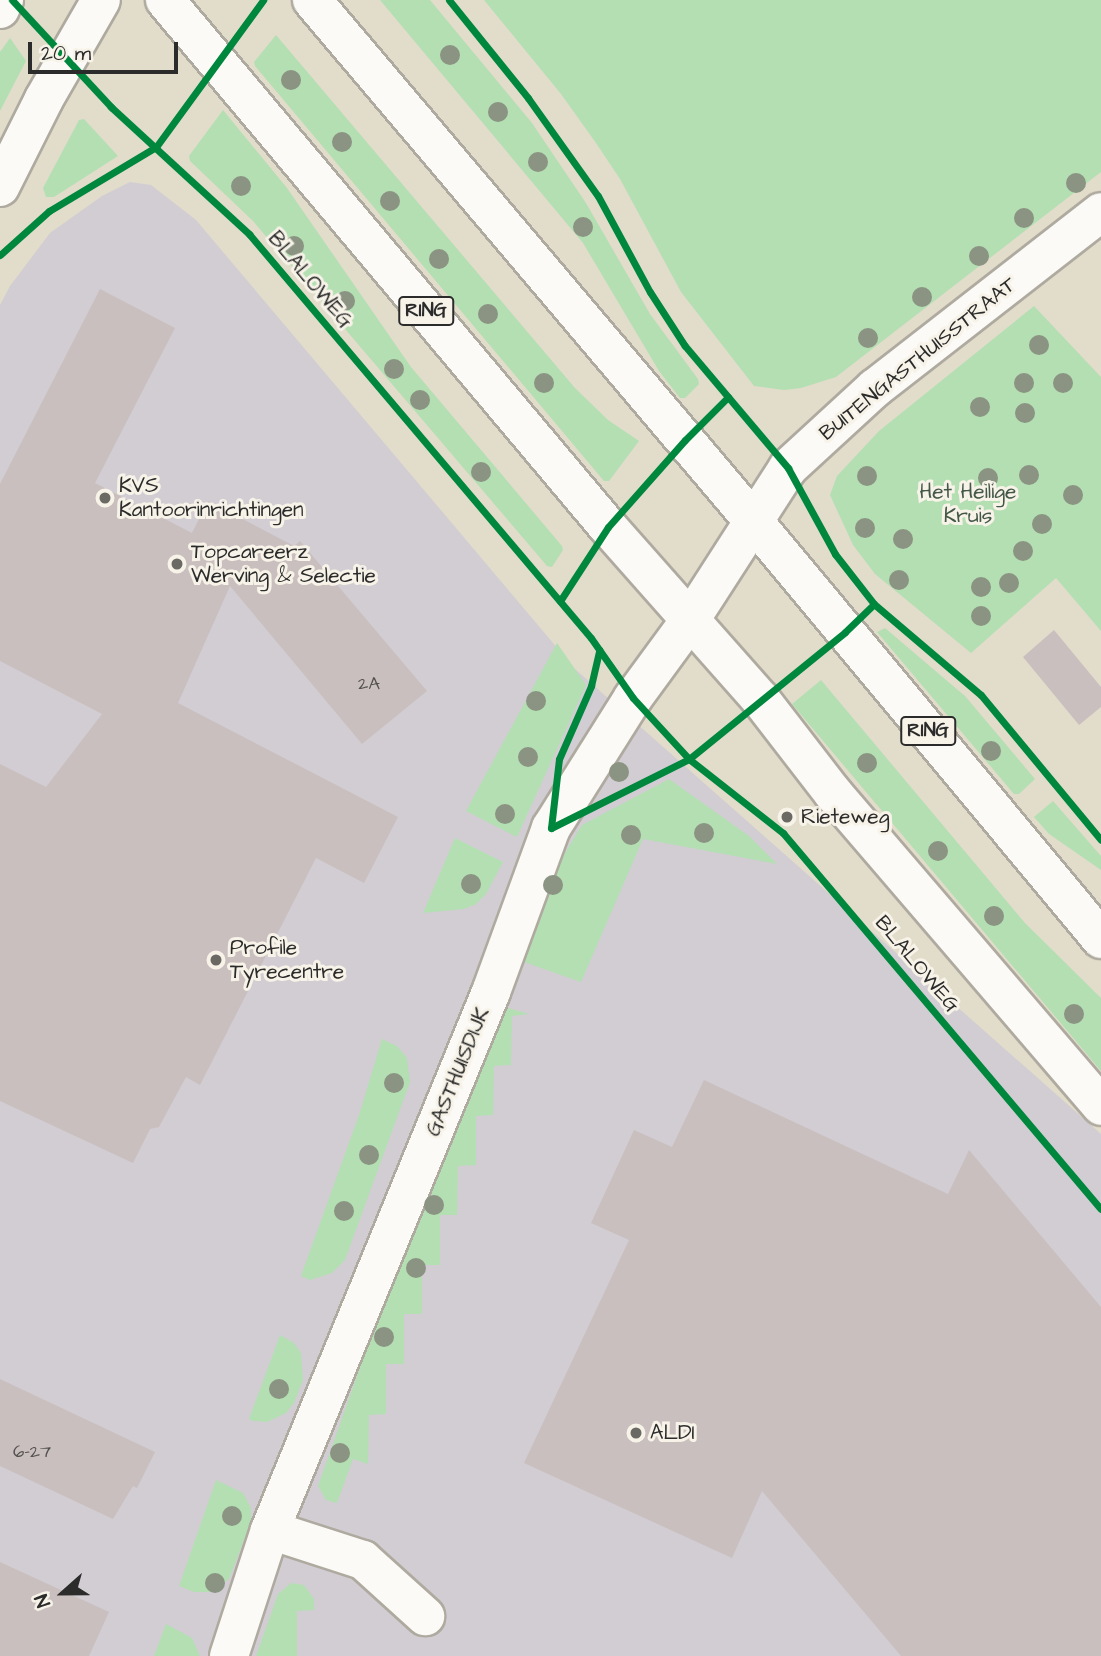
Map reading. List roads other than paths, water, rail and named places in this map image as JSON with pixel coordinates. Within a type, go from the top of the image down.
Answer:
[{"type":"main road","points":[[0,9],[4,0]]},
{"type":"main road","points":[[0,187],[44,99],[101,0]]},
{"type":"main road","name":"RING","points":[[165,0],[608,527],[761,700],[833,793],[1101,1106]]},
{"type":"main road","name":"RING","points":[[312,0],[755,523],[1101,939]]},
{"type":"main road","name":"BUITENGASTHUISSTRAAT","points":[[755,523],[788,468],[875,388],[1101,212]]},
{"type":"main road","name":"GASTHUISDIJK","points":[[229,1656],[270,1531],[491,992],[551,828],[633,698],[690,620],[755,523]]},
{"type":"main road","points":[[270,1531],[363,1560],[425,1616]]},
{"type":"place","name":"KVS Kantoorinrichtingen","points":[[105,498]]},
{"type":"place","name":"Topcareerz Werving & Selectie","points":[[177,564]]},
{"type":"place","name":"Rieteweg","points":[[787,817]]},
{"type":"place","name":"Profile Tyrecentre","points":[[216,960]]},
{"type":"place","name":"ALDI","points":[[636,1433]]},
{"type":"park label","name":"Het Heilige Kruis","points":[[968,504]]}]
